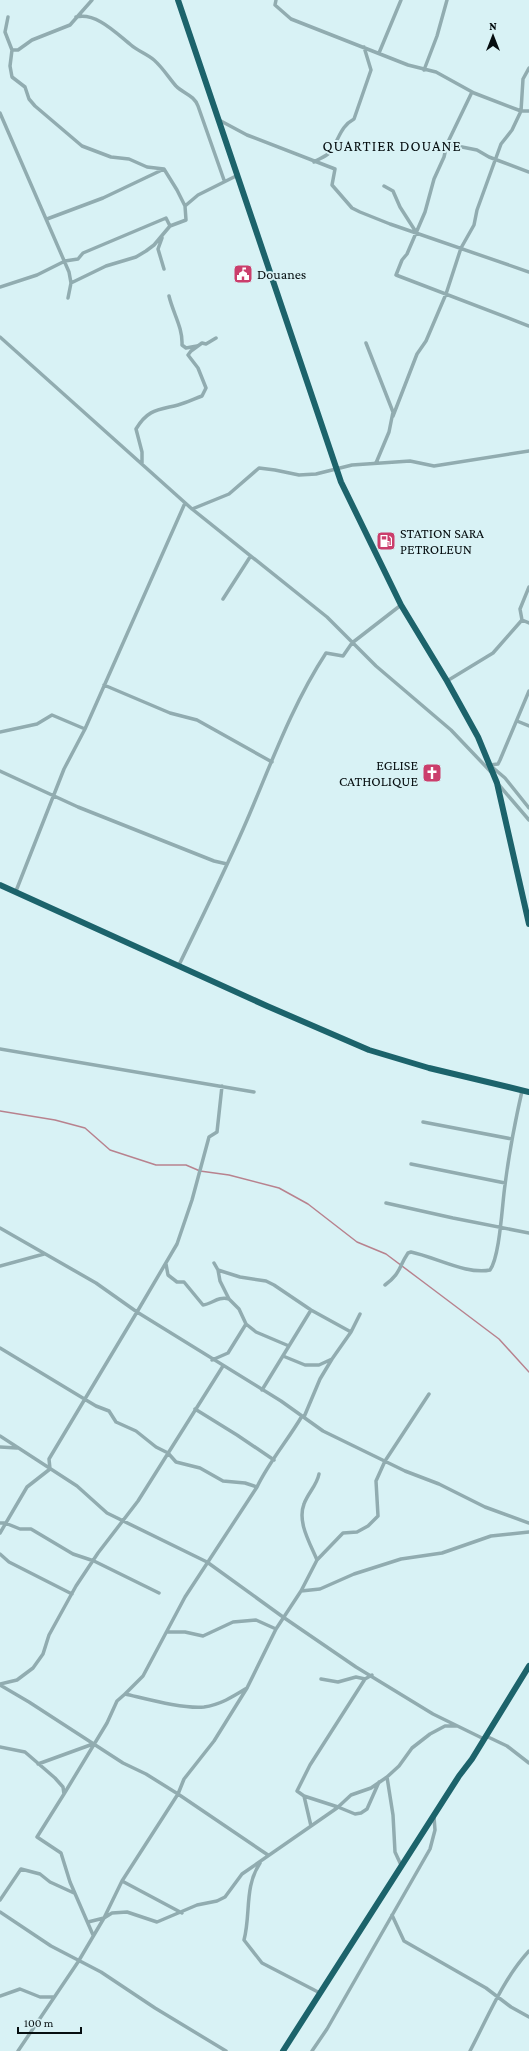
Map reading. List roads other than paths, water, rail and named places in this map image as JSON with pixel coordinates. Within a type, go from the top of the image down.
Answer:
[{"type":"highway","points":[[178,0],[336,468],[347,496],[401,605],[447,681],[478,737],[490,765],[496,783],[528,911],[529,924]]},
{"type":"highway","points":[[0,884],[267,1006],[369,1050],[429,1068],[529,1092]]},
{"type":"highway","points":[[283,2051],[485,1738],[529,1666]]},
{"type":"street","points":[[12,50],[18,50],[32,40],[70,25],[92,0]]},
{"type":"street","points":[[276,0],[275,5],[291,19],[424,70],[436,72],[472,92],[521,111],[529,111]]},
{"type":"street","points":[[379,53],[401,0]]},
{"type":"street","points":[[424,70],[437,36],[448,0]]},
{"type":"street","points":[[76,17],[83,15],[93,18],[109,28],[132,46],[155,61],[177,87],[193,97],[198,106],[224,180]]},
{"type":"street","points":[[8,17],[5,32],[12,50],[10,66],[12,77],[25,87],[29,99],[35,106],[54,121],[77,143],[111,157],[129,159],[147,167],[164,169]]},
{"type":"street","points":[[314,162],[327,155],[335,144],[345,124],[354,119],[371,70],[364,47]]},
{"type":"street","points":[[376,463],[389,432],[393,416],[417,354],[426,341],[446,294],[461,248],[474,225],[477,210],[501,144],[512,130],[521,111],[523,80],[529,68]]},
{"type":"street","points":[[472,92],[447,144],[444,157],[434,179],[425,212],[396,275],[529,326]]},
{"type":"street","points":[[0,113],[64,261],[71,283],[68,298]]},
{"type":"street","points":[[219,120],[237,130],[334,169],[332,185],[352,208],[529,272]]},
{"type":"street","points":[[447,144],[477,150],[495,160],[529,172]]},
{"type":"street","points":[[71,283],[106,266],[136,257],[154,245],[170,226],[186,220],[185,206],[164,169]]},
{"type":"street","points":[[47,219],[103,198],[138,180],[164,169]]},
{"type":"street","points":[[185,206],[198,195],[224,180],[238,175]]},
{"type":"street","points":[[384,186],[393,191],[400,207],[416,232]]},
{"type":"street","points":[[0,287],[37,275],[64,261],[78,259],[83,253],[166,218],[170,226]]},
{"type":"street","points":[[164,269],[158,250],[165,232]]},
{"type":"street","points":[[169,296],[172,312],[182,336],[182,345],[186,348],[197,346]]},
{"type":"street","points":[[0,337],[192,509],[250,557],[314,606],[376,666],[451,730],[494,776]]},
{"type":"street","points":[[142,464],[142,452],[136,428],[142,418],[157,409],[178,405],[202,396],[206,388],[198,368],[188,355],[197,346],[202,343],[206,344],[216,338]]},
{"type":"street","points":[[366,342],[393,408],[393,416]]},
{"type":"street","points":[[192,509],[229,494],[259,468],[299,475],[316,474],[336,468],[376,463],[410,461],[434,466],[529,451]]},
{"type":"street","points":[[16,891],[52,796],[85,729],[185,503]]},
{"type":"street","points":[[223,598],[250,557]]},
{"type":"street","points":[[522,620],[520,609],[529,587]]},
{"type":"street","points":[[178,965],[227,864],[294,711],[312,675],[326,654],[343,656],[352,643],[401,605]]},
{"type":"street","points":[[522,620],[529,623]]},
{"type":"street","points":[[447,681],[493,653],[522,620]]},
{"type":"street","points":[[104,685],[170,713],[197,720],[272,762]]},
{"type":"street","points":[[490,765],[498,764],[529,690]]},
{"type":"street","points":[[0,732],[37,724],[52,715],[85,729]]},
{"type":"street","points":[[516,721],[529,726]]},
{"type":"street","points":[[490,765],[505,778],[529,808]]},
{"type":"street","points":[[0,771],[52,796],[214,861],[227,864]]},
{"type":"street","points":[[496,783],[529,820]]},
{"type":"street","points":[[0,1049],[254,1092]]},
{"type":"street","points":[[50,1469],[49,1459],[177,1244],[186,1219],[209,1137],[217,1132],[222,1086]]},
{"type":"street","points":[[385,1285],[398,1274],[405,1258],[408,1253],[411,1252],[484,1272],[490,1270],[494,1265],[512,1139],[522,1091]]},
{"type":"street","points":[[423,1122],[512,1139]]},
{"type":"street","points":[[411,1164],[505,1183]]},
{"type":"street","points":[[386,1202],[499,1228],[529,1233]]},
{"type":"street","points":[[0,1228],[96,1283],[137,1312],[262,1390],[323,1431],[485,1507],[529,1523]]},
{"type":"street","points":[[0,1266],[44,1254]]},
{"type":"street","points":[[214,1263],[218,1270],[220,1281],[229,1299],[239,1309],[246,1324],[256,1332],[289,1346]]},
{"type":"street","points":[[166,1264],[168,1274],[177,1282],[184,1282],[203,1305],[215,1299],[229,1299]]},
{"type":"street","points":[[218,1270],[240,1277],[266,1281],[292,1295],[311,1310],[351,1332]]},
{"type":"street","points":[[262,1390],[311,1310]]},
{"type":"street","points":[[93,1935],[74,1893],[61,1852],[37,1837],[107,1723],[117,1701],[143,1676],[167,1632],[179,1606],[257,1487],[264,1472],[274,1460],[303,1417],[320,1378],[351,1332],[360,1314]]},
{"type":"street","points":[[212,1360],[228,1353],[246,1324]]},
{"type":"street","points":[[0,1348],[96,1406],[109,1411],[116,1422],[136,1431],[156,1447],[168,1453],[176,1462],[200,1468],[222,1481],[245,1483],[257,1487]]},
{"type":"street","points":[[283,1356],[305,1365],[319,1365],[332,1360]]},
{"type":"street","points":[[0,1684],[17,1680],[33,1668],[43,1654],[49,1635],[72,1594],[98,1553],[123,1522],[223,1366]]},
{"type":"street","points":[[18,2051],[78,1962],[104,1918],[122,1881],[178,1794],[184,1779],[214,1741],[248,1688],[276,1629],[300,1591],[317,1560],[343,1534],[357,1532],[368,1526],[378,1516],[376,1481],[385,1461],[429,1394]]},
{"type":"street","points":[[195,1409],[274,1460]]},
{"type":"street","points":[[0,1436],[76,1486],[107,1514],[207,1562],[283,1617],[433,1714],[485,1738],[507,1746],[529,1763]]},
{"type":"street","points":[[0,1447],[18,1448]]},
{"type":"street","points":[[0,1533],[27,1487],[50,1469]]},
{"type":"street","points":[[317,1560],[302,1520],[304,1504],[318,1481],[320,1474]]},
{"type":"street","points":[[0,1523],[5,1523],[20,1529],[31,1529],[73,1554],[94,1561],[159,1593]]},
{"type":"street","points":[[300,1591],[320,1589],[354,1574],[401,1559],[442,1553],[491,1536],[529,1532]]},
{"type":"street","points":[[0,1554],[9,1562],[72,1594]]},
{"type":"street","points":[[167,1632],[185,1632],[203,1636],[233,1622],[256,1620],[276,1629]]},
{"type":"street","points":[[372,1675],[365,1679],[305,1774],[297,1791],[304,1796],[338,1806],[355,1814],[367,1809],[379,1782]]},
{"type":"street","points":[[321,1678],[338,1682],[356,1677],[365,1679]]},
{"type":"street","points":[[0,1684],[93,1744],[178,1794],[268,1855]]},
{"type":"street","points":[[125,1694],[173,1704],[204,1707],[226,1701],[248,1688]]},
{"type":"street","points":[[88,1922],[104,1918],[112,1913],[127,1912],[156,1922],[182,1913],[197,1905],[224,1898],[242,1874],[311,1826],[351,1795],[387,1777],[399,1766],[412,1748],[430,1734],[444,1726],[458,1726]]},
{"type":"street","points":[[38,1764],[93,1744]]},
{"type":"street","points":[[0,1747],[13,1748],[25,1752],[56,1778],[63,1787],[64,1794]]},
{"type":"street","points":[[387,1777],[394,1815],[395,1852],[401,1866]]},
{"type":"street","points":[[304,1796],[311,1826]]},
{"type":"street","points":[[312,2051],[327,2029],[430,1849],[435,1830],[434,1815]]},
{"type":"street","points":[[260,1862],[253,1873],[248,1901],[247,1932],[244,1940],[262,1963],[320,1993]]},
{"type":"street","points":[[0,1900],[21,1869],[40,1874],[50,1882],[74,1893]]},
{"type":"street","points":[[122,1881],[182,1913]]},
{"type":"street","points":[[0,1912],[18,1926],[78,1962],[101,1972],[155,2008],[226,2051]]},
{"type":"street","points":[[392,1915],[404,1941],[497,1995],[511,2007],[529,2017]]},
{"type":"street","points":[[470,2051],[494,2005],[497,1995],[529,1951]]},
{"type":"street","points":[[0,1996],[20,1989],[40,1997],[53,1997]]},
{"type":"waterway","points":[[0,1111],[55,1120],[85,1128],[110,1150],[156,1165],[186,1165],[200,1171],[229,1175],[279,1188],[308,1204],[357,1242],[386,1254],[499,1339],[529,1372]]},
{"type":"place","name":"Douanes","points":[[243,274]]},
{"type":"place","name":"STATION SARA PETROLEUN","points":[[386,541]]},
{"type":"place","name":"EGLISE CATHOLIQUE","points":[[432,773]]},
{"type":"district","name":"QUARTIER DOUANE","points":[[392,146]]}]
